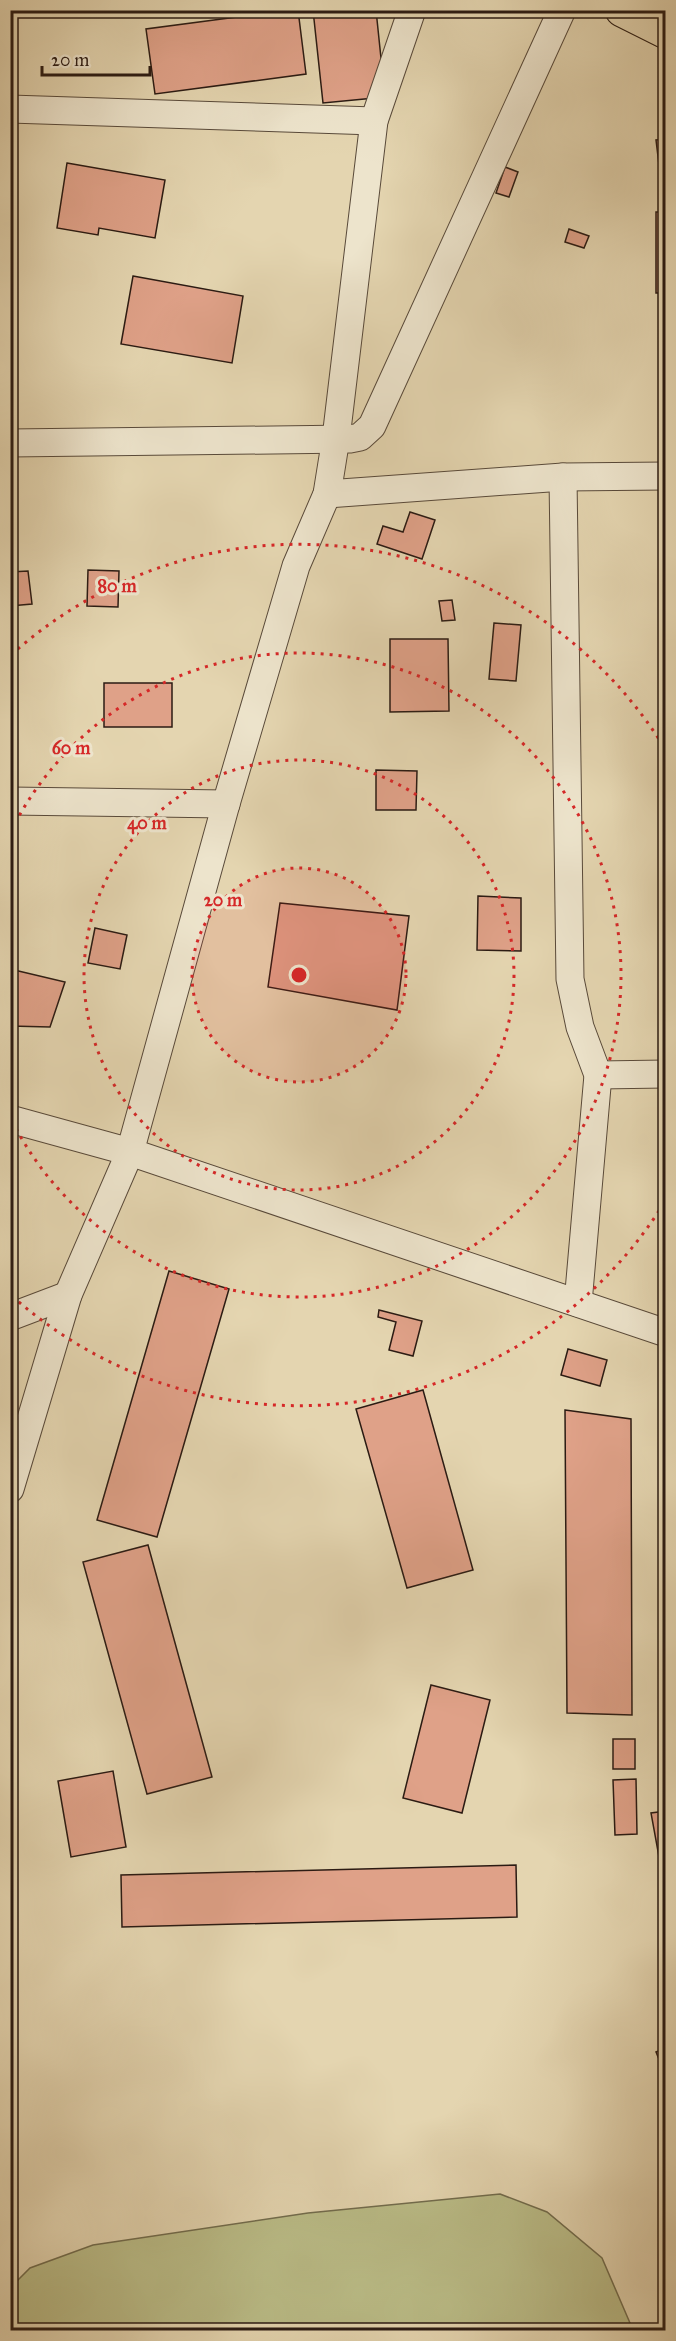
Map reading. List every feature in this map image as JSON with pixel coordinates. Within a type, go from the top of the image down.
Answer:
[{"type":"main road","points":[[622,10],[666,32]]},
{"type":"street","points":[[10,1489],[68,1295],[130,1152],[226,804],[296,566],[327,494],[336,438],[374,121],[412,10]]},
{"type":"street","points":[[10,443],[360,437],[372,426],[562,10]]},
{"type":"street","points":[[10,109],[374,121]]},
{"type":"street","points":[[327,494],[563,477],[666,476]]},
{"type":"street","points":[[563,477],[570,979],[580,1027],[598,1075],[578,1304]]},
{"type":"street","points":[[10,801],[226,804]]},
{"type":"street","points":[[598,1075],[666,1074]]},
{"type":"street","points":[[10,1119],[130,1152],[666,1333]]},
{"type":"street","points":[[10,1317],[68,1295]]},
{"type":"green space","points":[[500,2194],[547,2212],[602,2258],[633,2330],[11,2330],[11,2287],[30,2268],[93,2245],[308,2213]]},
{"type":"building","points":[[298,10],[306,74],[155,94],[146,29]]},
{"type":"building","points":[[313,10],[376,10],[385,97],[323,103]]},
{"type":"building","points":[[666,139],[666,197],[663,198],[656,140]]},
{"type":"building","points":[[67,163],[165,180],[155,238],[99,228],[98,235],[57,228]]},
{"type":"building","points":[[505,167],[518,172],[509,197],[496,193]]},
{"type":"building","points":[[656,212],[666,212],[666,293],[656,293]]},
{"type":"building","points":[[569,229],[589,236],[584,248],[565,242]]},
{"type":"building","points":[[133,276],[243,296],[232,363],[121,344]]},
{"type":"building","points":[[410,512],[435,520],[422,559],[377,544],[383,526],[403,532]]},
{"type":"building","points":[[88,570],[119,571],[118,607],[87,606]]},
{"type":"building","points":[[28,571],[32,604],[10,606],[10,572]]},
{"type":"building","points":[[452,600],[455,620],[442,621],[439,601]]},
{"type":"building","points":[[494,623],[521,625],[516,681],[489,679]]},
{"type":"building","points":[[390,639],[448,639],[449,711],[390,712]]},
{"type":"building","points":[[104,683],[172,683],[172,727],[104,727]]},
{"type":"building","points":[[376,770],[417,771],[416,810],[376,810]]},
{"type":"building","points":[[478,896],[521,898],[521,951],[477,950]]},
{"type":"building","points":[[280,903],[409,916],[397,1010],[268,987]]},
{"type":"building","points":[[95,928],[127,935],[120,969],[88,963]]},
{"type":"building","points":[[10,969],[65,982],[50,1027],[10,1026]]},
{"type":"building","points":[[169,1271],[229,1289],[157,1537],[97,1520]]},
{"type":"building","points":[[379,1310],[422,1321],[413,1356],[389,1350],[396,1322],[378,1317]]},
{"type":"building","points":[[568,1349],[607,1360],[600,1386],[561,1375]]},
{"type":"building","points":[[423,1390],[473,1570],[407,1588],[356,1409]]},
{"type":"building","points":[[565,1410],[631,1419],[632,1715],[567,1713]]},
{"type":"building","points":[[148,1545],[212,1777],[147,1794],[83,1562]]},
{"type":"building","points":[[431,1685],[490,1700],[462,1813],[403,1798]]},
{"type":"building","points":[[613,1739],[635,1739],[635,1769],[613,1769]]},
{"type":"building","points":[[113,1771],[126,1847],[71,1857],[58,1781]]},
{"type":"building","points":[[636,1779],[637,1834],[615,1835],[613,1780]]},
{"type":"building","points":[[666,1811],[666,1856],[659,1857],[651,1813]]},
{"type":"building","points":[[516,1865],[517,1917],[122,1927],[121,1875]]},
{"type":"building","points":[[666,2048],[666,2074],[665,2074],[656,2052]]}]
